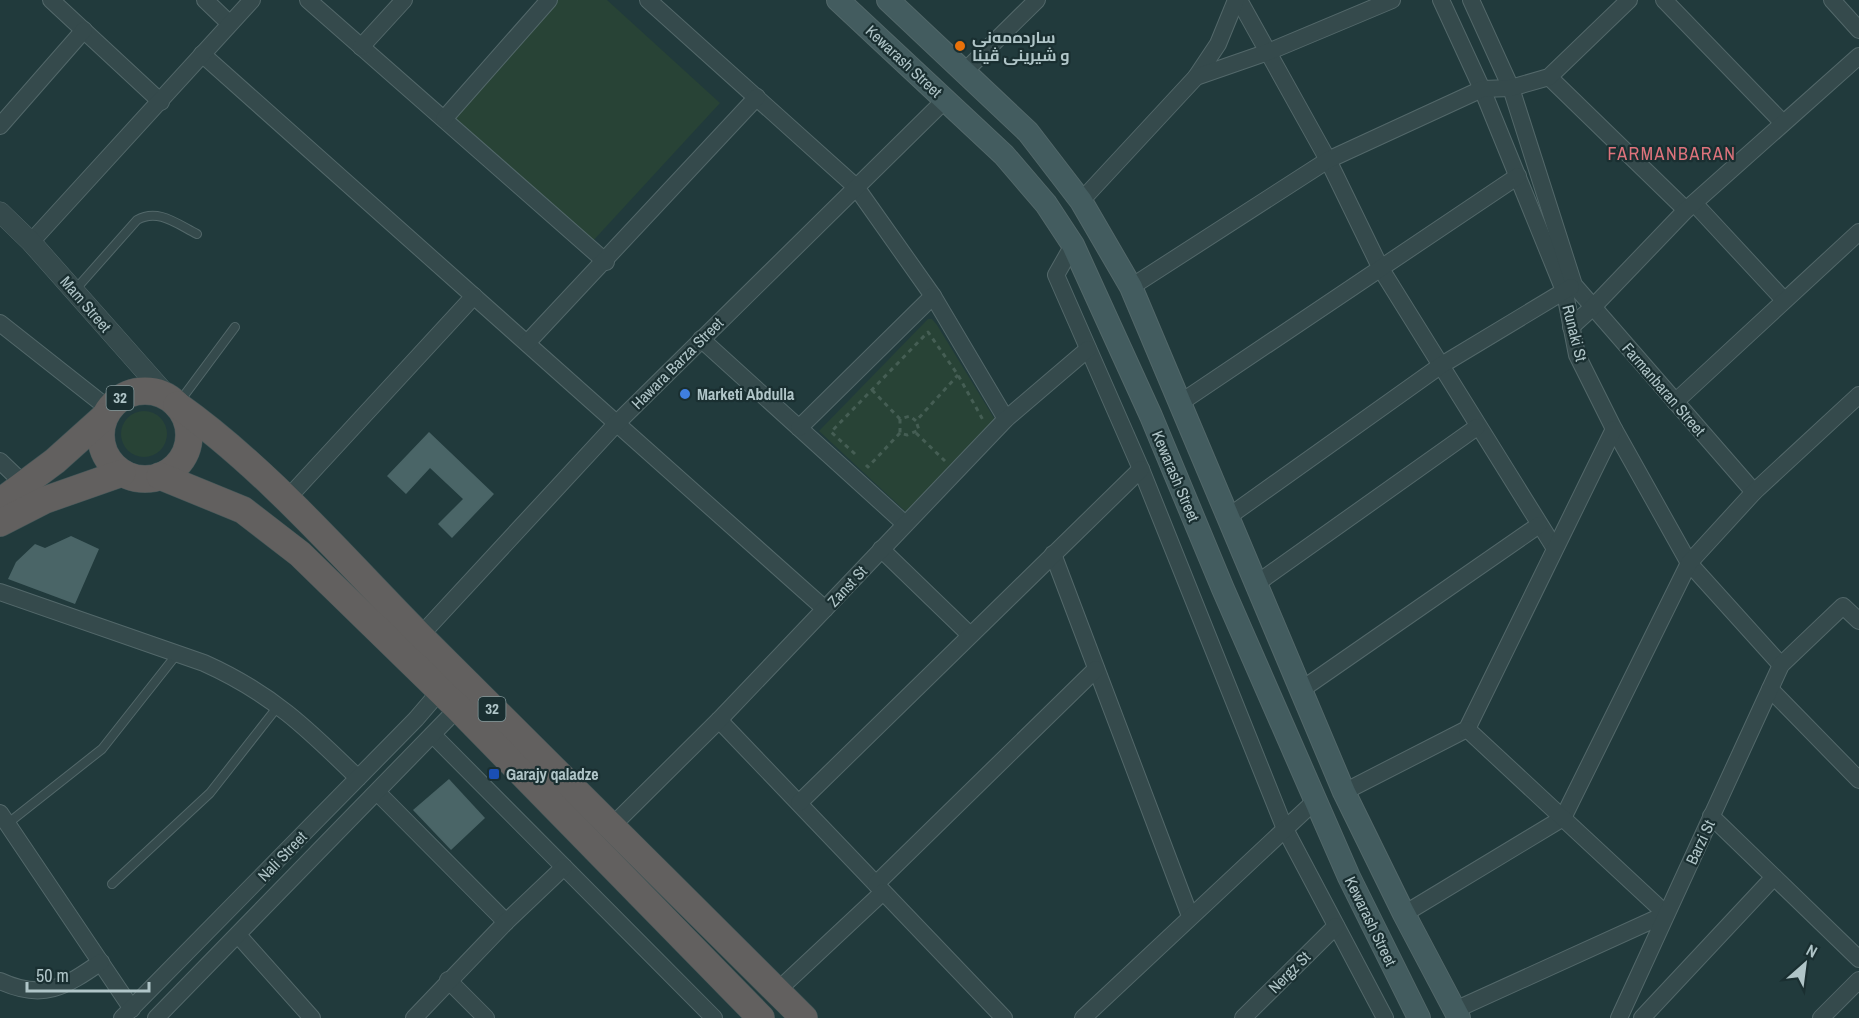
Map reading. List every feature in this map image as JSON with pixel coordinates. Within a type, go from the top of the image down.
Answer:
[{"type":"highway","name":"32","points":[[0,516],[24,484],[80,441],[106,413],[132,393],[151,391],[173,402],[218,436],[286,500],[610,828],[804,1018]]},
{"type":"highway","points":[[160,477],[176,466],[186,450],[187,422],[173,402]]},
{"type":"highway","name":"32","points":[[106,413],[100,435],[104,453],[122,473],[141,479],[160,477],[243,510],[300,554],[449,700],[761,1018]]},
{"type":"highway","name":"32","points":[[0,516],[122,473]]},
{"type":"main road","name":"Kewarash Street","points":[[838,0],[981,132],[1026,180],[1073,245],[1151,416],[1349,878],[1419,1018]]},
{"type":"main road","name":"Kewarash Street","points":[[888,0],[1028,132],[1081,201],[1131,287],[1344,792],[1404,914],[1457,1014]]},
{"type":"main road","points":[[1349,878],[1380,865]]},
{"type":"street","points":[[51,0],[161,102]]},
{"type":"street","points":[[205,0],[229,23]]},
{"type":"street","points":[[31,242],[252,0]]},
{"type":"street","points":[[308,0],[606,262]]},
{"type":"street","points":[[361,47],[404,0]]},
{"type":"street","points":[[444,119],[549,0]]},
{"type":"street","points":[[648,0],[856,187],[933,296],[1006,419]]},
{"type":"street","points":[[965,71],[1032,5],[1051,0]]},
{"type":"street","points":[[1237,0],[1328,160],[1381,269],[1554,547]]},
{"type":"street","points":[[1081,201],[1196,77],[1218,44],[1237,0]]},
{"type":"street","points":[[1196,77],[1268,52],[1392,0]]},
{"type":"street","name":"Runaki St","points":[[1441,0],[1569,289]]},
{"type":"street","name":"Runaki St","points":[[1471,0],[1511,88],[1569,289],[1571,327],[1577,355],[1614,429],[1689,563],[1781,665]]},
{"type":"street","points":[[1131,287],[1328,160],[1482,89],[1511,88],[1549,77],[1629,0]]},
{"type":"street","points":[[1664,0],[1784,123]]},
{"type":"street","points":[[1832,0],[1859,30]]},
{"type":"street","points":[[0,126],[84,30]]},
{"type":"street","points":[[202,54],[825,609]]},
{"type":"street","points":[[1571,327],[1593,308],[1690,207],[1859,56]]},
{"type":"street","points":[[1549,77],[1690,207],[1784,300]]},
{"type":"street","points":[[527,343],[606,262],[757,97]]},
{"type":"street","name":"Hawara Barza Street","points":[[420,636],[617,423],[945,100]]},
{"type":"street","points":[[1180,403],[1518,176]]},
{"type":"street","name":"Mam Street","points":[[0,212],[31,242],[173,402]]},
{"type":"street","points":[[1675,402],[1859,232]]},
{"type":"street","points":[[1073,245],[1056,275],[1141,469],[1285,829],[1385,1018]]},
{"type":"street","points":[[1228,517],[1440,366],[1569,289]]},
{"type":"street","name":"Farmanbaran Street","points":[[1569,289],[1593,308],[1754,492]]},
{"type":"street","points":[[286,500],[474,296]]},
{"type":"street","points":[[799,428],[933,296]]},
{"type":"street","points":[[0,323],[106,413]]},
{"type":"street","points":[[702,339],[904,523]]},
{"type":"street","name":"Zanst St","points":[[610,828],[719,720],[904,523],[1006,419],[1088,349]]},
{"type":"street","points":[[1404,914],[1563,818],[1689,563],[1754,492],[1859,395]]},
{"type":"street","points":[[1256,584],[1478,427]]},
{"type":"street","points":[[1344,792],[1467,729],[1554,547],[1614,429]]},
{"type":"street","points":[[0,461],[24,484]]},
{"type":"street","points":[[799,803],[1141,469]]},
{"type":"street","points":[[1301,690],[1539,525]]},
{"type":"street","points":[[881,549],[970,635]]},
{"type":"street","points":[[1053,554],[1190,916]]},
{"type":"street","points":[[0,592],[231,675],[280,705],[358,778]]},
{"type":"street","points":[[1781,665],[1843,606],[1859,621]]},
{"type":"street","name":"Barzi St","points":[[1621,1017],[1781,665]]},
{"type":"street","points":[[777,991],[1096,669]]},
{"type":"street","points":[[1770,689],[1859,780]]},
{"type":"street","name":"Nali Street","points":[[161,1017],[433,735],[449,700]]},
{"type":"street","name":"Nali Street","points":[[127,1014],[358,778],[449,700]]},
{"type":"street","points":[[719,720],[1004,1018]]},
{"type":"street","points":[[1457,1014],[1666,914],[1467,729]]},
{"type":"street","points":[[433,735],[714,1018]]},
{"type":"street","points":[[377,792],[506,922]]},
{"type":"street","points":[[1083,1018],[1315,801]]},
{"type":"street","points":[[1711,816],[1859,959]]},
{"type":"street","points":[[4,818],[101,962],[127,1014]]},
{"type":"street","points":[[414,1018],[448,980],[564,867]]},
{"type":"street","points":[[1642,1018],[1774,877]]},
{"type":"street","name":"Nergz St","points":[[1243,1018],[1336,926]]},
{"type":"street","points":[[238,935],[312,1018]]},
{"type":"street","points":[[0,981],[13,987],[42,992],[67,986],[101,962]]},
{"type":"street","points":[[448,980],[486,1018]]},
{"type":"street","points":[[1821,1018],[1859,980]]},
{"type":"lane","points":[[75,291],[136,220],[147,214],[160,215],[197,234]]},
{"type":"lane","points":[[173,402],[235,327]]},
{"type":"lane","points":[[4,818],[102,749],[177,654]]},
{"type":"lane","points":[[112,884],[210,793],[280,705]]},
{"type":"path","points":[[876,474],[831,432],[928,332],[984,418],[976,427]]},
{"type":"path","points":[[916,421],[958,375]]},
{"type":"path","points":[[868,467],[900,433],[900,419],[872,390]]},
{"type":"path","points":[[900,419],[910,416],[916,421],[919,430],[907,435],[900,433]]},
{"type":"path","points":[[916,433],[945,462],[953,453]]},
{"type":"green space","points":[[557,0],[607,0],[720,103],[591,243],[451,115]]},
{"type":"green space","points":[[928,319],[932,319],[937,325],[994,418],[993,422],[909,511],[905,511],[819,431]]},
{"type":"green space","points":[[144,411],[153,412],[161,417],[166,425],[166,443],[161,451],[153,456],[144,457],[135,456],[127,451],[122,443],[121,434],[122,425],[127,417],[135,412]]},
{"type":"building","points":[[429,432],[494,494],[452,538],[438,524],[463,499],[430,468],[406,494],[387,476]]},
{"type":"building","points":[[71,536],[99,549],[75,604],[8,579],[16,562],[35,544],[45,548]]},
{"type":"building","points":[[449,779],[485,818],[451,850],[413,810]]},
{"type":"place","name":"سارده‌مه‌نی و شیرینی ڤینا","points":[[960,46]]},
{"type":"place","name":"Marketi Abdulla","points":[[685,394]]},
{"type":"place","name":"Garajy qaladze","points":[[494,774]]},
{"type":"district","name":"FARMANBARAN","points":[[1672,154]]}]
